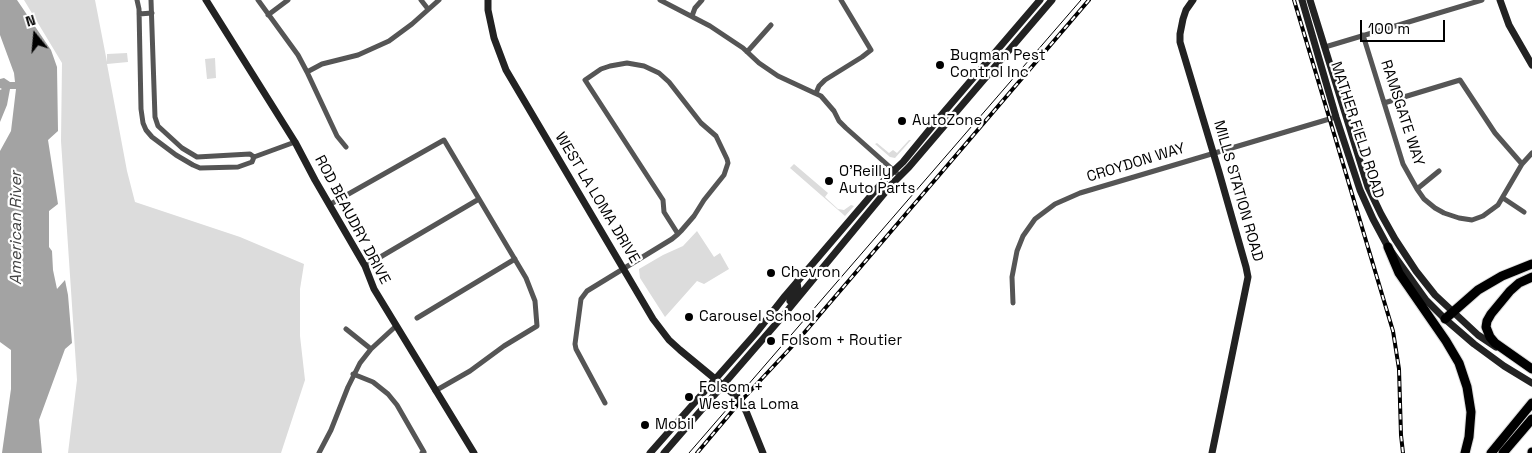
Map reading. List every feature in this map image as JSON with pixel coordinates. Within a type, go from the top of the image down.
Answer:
[{"type":"highway","points":[[1388,247],[1399,273],[1459,363],[1468,387],[1471,412],[1469,438],[1465,453]]},
{"type":"highway","points":[[1444,319],[1478,290],[1502,276],[1532,264]]},
{"type":"highway","points":[[1532,277],[1519,283],[1510,291],[1491,314],[1486,327],[1495,343],[1532,369]]},
{"type":"highway","points":[[1491,453],[1532,404]]},
{"type":"highway","points":[[1503,453],[1532,418]]},
{"type":"main road","name":"ROD BEAUDRY DRIVE","points":[[206,0],[295,142],[364,266],[374,288],[474,453]]},
{"type":"main road","name":"WEST LA LOMA DRIVE","points":[[488,0],[492,31],[506,70],[623,269],[659,328],[680,350],[737,397],[746,411],[763,453]]},
{"type":"main road","points":[[1029,0],[1038,3],[1042,12]]},
{"type":"main road","points":[[650,453],[756,333],[797,282],[1052,0]]},
{"type":"main road","name":"MILLS STATION ROAD","points":[[1194,0],[1183,19],[1180,42],[1248,277],[1212,453]]},
{"type":"main road","name":"MATHER FIELD ROAD","points":[[1302,0],[1336,117],[1360,190],[1388,247],[1426,300],[1444,319],[1504,366],[1531,382]]},
{"type":"main road","name":"MATHER FIELD ROAD","points":[[1310,0],[1366,180],[1381,214],[1395,239],[1416,271],[1452,311],[1478,335],[1508,356],[1532,369]]},
{"type":"main road","points":[[1500,0],[1513,33],[1532,65]]},
{"type":"main road","points":[[664,453],[782,317],[863,218],[897,173],[1038,3]]},
{"type":"main road","points":[[1336,117],[1344,126],[1360,176],[1366,180]]},
{"type":"main road","points":[[782,317],[785,306],[798,288],[797,282]]},
{"type":"street","points":[[137,0],[141,109],[143,123],[152,137],[176,155],[200,168],[238,167],[252,162],[254,157],[295,142]]},
{"type":"street","points":[[152,0],[155,117],[158,126],[182,148],[196,157],[250,154],[254,157]]},
{"type":"street","points":[[258,0],[289,42],[307,72],[337,136],[346,147]]},
{"type":"street","points":[[268,15],[288,0]]},
{"type":"street","points":[[421,0],[428,9]]},
{"type":"street","points":[[307,72],[322,64],[358,55],[381,44],[403,31],[439,0]]},
{"type":"street","points":[[660,0],[710,26],[778,76],[816,93],[828,103],[839,121],[846,128],[897,173]]},
{"type":"street","points":[[692,16],[695,8],[702,0]]},
{"type":"street","points":[[816,93],[819,86],[825,80],[871,50],[840,0]]},
{"type":"street","points":[[1325,47],[1482,0]]},
{"type":"street","points":[[139,14],[152,14]]},
{"type":"street","points":[[747,52],[771,25]]},
{"type":"street","name":"RAMSGATE WAY","points":[[1364,35],[1403,164],[1424,198],[1444,213],[1472,220],[1489,213],[1498,205],[1522,164],[1532,153]]},
{"type":"street","points":[[605,403],[576,350],[580,302],[586,291],[678,234],[694,216],[728,167],[727,159],[716,136],[701,123],[669,82],[659,73],[644,66],[634,64],[620,64],[601,69],[585,80],[663,200],[664,212],[678,234]]},
{"type":"street","points":[[1384,103],[1460,80],[1495,134],[1522,164]]},
{"type":"street","name":"CROYDON WAY","points":[[1013,303],[1012,277],[1022,236],[1045,210],[1068,197],[1080,193],[1336,117]]},
{"type":"street","points":[[329,205],[444,140],[526,278],[535,302],[537,326],[504,346],[470,371],[435,391]]},
{"type":"street","points":[[1417,189],[1438,171]]},
{"type":"street","points":[[1502,198],[1524,212]]},
{"type":"street","points":[[364,266],[480,200]]},
{"type":"street","points":[[417,318],[515,259]]},
{"type":"street","points":[[319,453],[331,430],[353,374],[371,349],[396,326]]},
{"type":"street","points":[[346,329],[371,349]]},
{"type":"street","points":[[353,374],[373,382],[388,394],[397,405],[424,452],[422,453]]},
{"type":"shaded area","points":[[24,0],[95,0],[107,62],[107,54],[127,53],[128,62],[107,64],[127,171],[135,202],[240,237],[304,264],[300,289],[300,336],[305,380],[281,453],[68,453],[77,380],[61,141],[62,63]]},
{"type":"shaded area","points":[[215,58],[216,78],[207,79],[205,59]]},
{"type":"shaded area","points":[[911,140],[895,158],[890,157],[875,144],[877,143],[889,153],[893,150],[897,153]]},
{"type":"shaded area","points":[[794,164],[828,193],[825,197],[838,209],[844,210],[851,205],[854,206],[845,216],[790,168]]},
{"type":"shaded area","points":[[697,231],[714,257],[720,253],[729,269],[704,284],[697,281],[665,317],[640,278],[639,269],[683,246]]},
{"type":"water","name":"American River","points":[[0,0],[17,0],[51,50],[57,67],[58,131],[48,140],[58,204],[49,211],[49,247],[52,251],[57,289],[65,280],[72,343],[65,349],[39,420],[42,453],[2,453],[11,389],[11,350],[0,342],[0,151],[11,131],[16,89],[10,89],[7,105],[0,122],[0,90],[2,89],[0,88],[0,79],[4,78],[10,82],[15,82],[14,73],[0,35]]},
{"type":"tram line","points":[[689,453],[1081,0]]},
{"type":"railway","points":[[697,453],[740,402],[798,340],[1089,0]]},
{"type":"railway","points":[[1294,0],[1393,331],[1399,369],[1403,453]]},
{"type":"place","name":"Bugman Pest Control Inc","points":[[940,65]]},
{"type":"place","name":"AutoZone","points":[[902,121]]},
{"type":"place","name":"O'Reilly Auto Parts","points":[[829,181]]},
{"type":"place","name":"Chevron","points":[[771,273]]},
{"type":"place","name":"Carousel School","points":[[689,317]]},
{"type":"place","name":"Folsom + Routier","points":[[771,341]]},
{"type":"place","name":"Folsom + West La Loma","points":[[689,397]]},
{"type":"place","name":"Mobil","points":[[645,425]]}]
